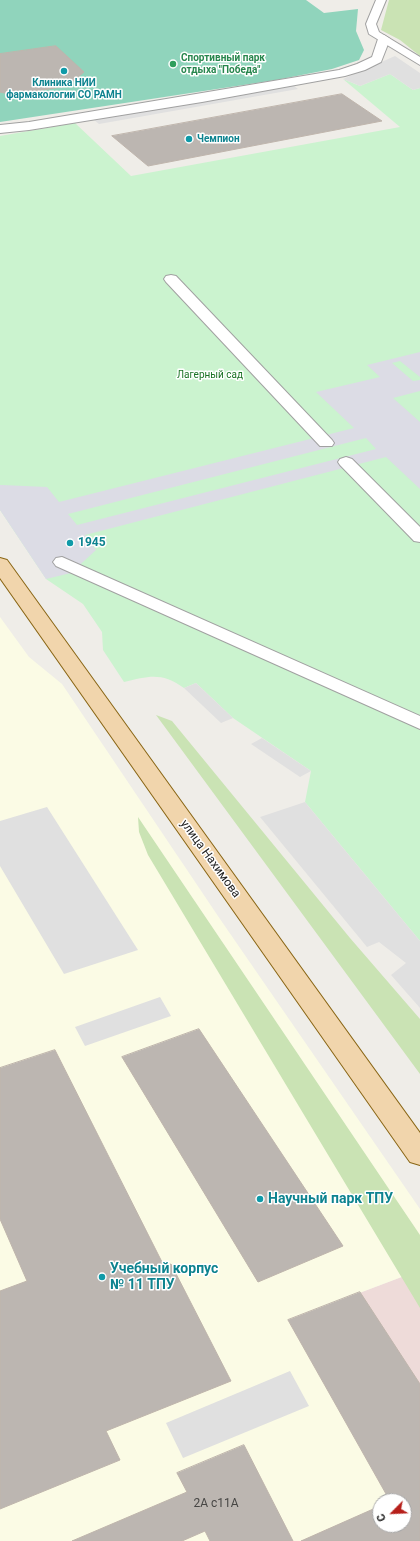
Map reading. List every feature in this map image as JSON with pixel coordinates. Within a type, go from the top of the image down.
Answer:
[{"type":"main road","name":"улица Нахимова","points":[[0,564],[420,1154]]},
{"type":"street","points":[[381,0],[371,24],[374,34],[420,62]]},
{"type":"street","points":[[0,129],[29,126],[178,102],[341,73],[361,67],[377,59],[384,39]]},
{"type":"street","points":[[171,280],[326,443]]},
{"type":"street","points":[[346,462],[420,537]]},
{"type":"street","points":[[62,562],[420,723]]},
{"type":"shaded area","points":[[395,56],[420,73],[420,88],[413,90],[390,74],[360,86],[343,79]]},
{"type":"shaded area","points":[[293,85],[298,89],[99,124],[94,120]]},
{"type":"shaded area","points":[[420,352],[420,377],[400,361],[392,363],[413,381],[420,380],[420,391],[393,398],[420,422],[420,489],[386,457],[85,535],[96,550],[71,573],[46,579],[0,510],[0,485],[47,487],[59,502],[354,428],[316,392],[380,377],[367,365]],"holes":[[[366,438],[376,449],[77,525],[68,514]]]},
{"type":"shaded area","points":[[0,617],[29,657],[62,684],[220,919],[420,1209],[420,1270],[288,1320],[385,1493],[372,1493],[372,1510],[301,1541],[0,1541]]},
{"type":"shaded area","points":[[196,683],[233,718],[221,723],[184,688]]},
{"type":"shaded area","points":[[262,738],[311,771],[300,777],[251,744]]},
{"type":"shaded area","points":[[305,802],[420,941],[420,1008],[391,975],[406,963],[379,942],[367,947],[260,817]]},
{"type":"shaded area","points":[[47,807],[138,950],[64,974],[0,866],[0,821]]},
{"type":"shaded area","points":[[160,997],[171,1016],[85,1046],[75,1027]]},
{"type":"shaded area","points":[[420,1270],[420,1541],[301,1541],[372,1510],[372,1533],[412,1533],[412,1493],[385,1493],[288,1320]]},
{"type":"shaded area","points":[[290,1371],[309,1406],[183,1458],[166,1423]]},
{"type":"green space","name":"Спортивный парк отдыха \"Победа\"","points":[[0,0],[306,0],[324,13],[358,9],[356,31],[364,50],[359,60],[332,69],[276,80],[0,122]]},
{"type":"green space","points":[[389,0],[420,0],[420,56],[400,40],[381,30]]},
{"type":"green space","name":"Лагерный сад","points":[[390,74],[413,90],[420,88],[420,941],[305,802],[311,771],[233,718],[196,683],[184,688],[169,679],[162,677],[148,677],[124,682],[103,650],[102,632],[83,604],[46,579],[0,510],[0,136],[75,123],[131,176],[400,127],[343,79],[360,86]]},
{"type":"green space","points":[[156,715],[172,721],[350,938],[420,1019],[420,1074]]},
{"type":"green space","points":[[138,817],[420,1235],[420,1308],[148,855],[139,832]]},
{"type":"building","name":"Клиника НИИ фармакологии СО РАМН","points":[[56,46],[84,72],[67,86],[13,95],[0,92],[0,54]]},
{"type":"building","points":[[342,94],[382,121],[148,166],[112,136]]},
{"type":"building","name":"Научный парк ТПУ","points":[[199,1029],[343,1246],[258,1282],[122,1057]]},
{"type":"building","name":"Учебный корпус № 11 ТПУ","points":[[55,1050],[164,1266],[171,1264],[231,1381],[106,1431],[120,1460],[0,1509],[0,1291],[27,1281],[0,1219],[0,1068]]},
{"type":"building","points":[[360,1292],[420,1384],[420,1541],[301,1541],[372,1510],[372,1533],[412,1533],[412,1493],[385,1493],[288,1320]]},
{"type":"building","points":[[244,1445],[293,1541],[210,1541],[205,1531],[182,1541],[72,1541],[187,1492],[177,1473]]},
{"type":"place","name":"Спортивный парк отдыха \"Победа\"","points":[[173,64]]},
{"type":"place","name":"Клиника НИИ фармакологии СО РАМН","points":[[64,71]]},
{"type":"place","name":"Чемпион","points":[[189,139]]},
{"type":"place","name":"1945","points":[[70,543]]},
{"type":"place","name":"Научный парк ТПУ","points":[[260,1199]]},
{"type":"place","name":"Учебный корпус № 11 ТПУ","points":[[102,1277]]}]
